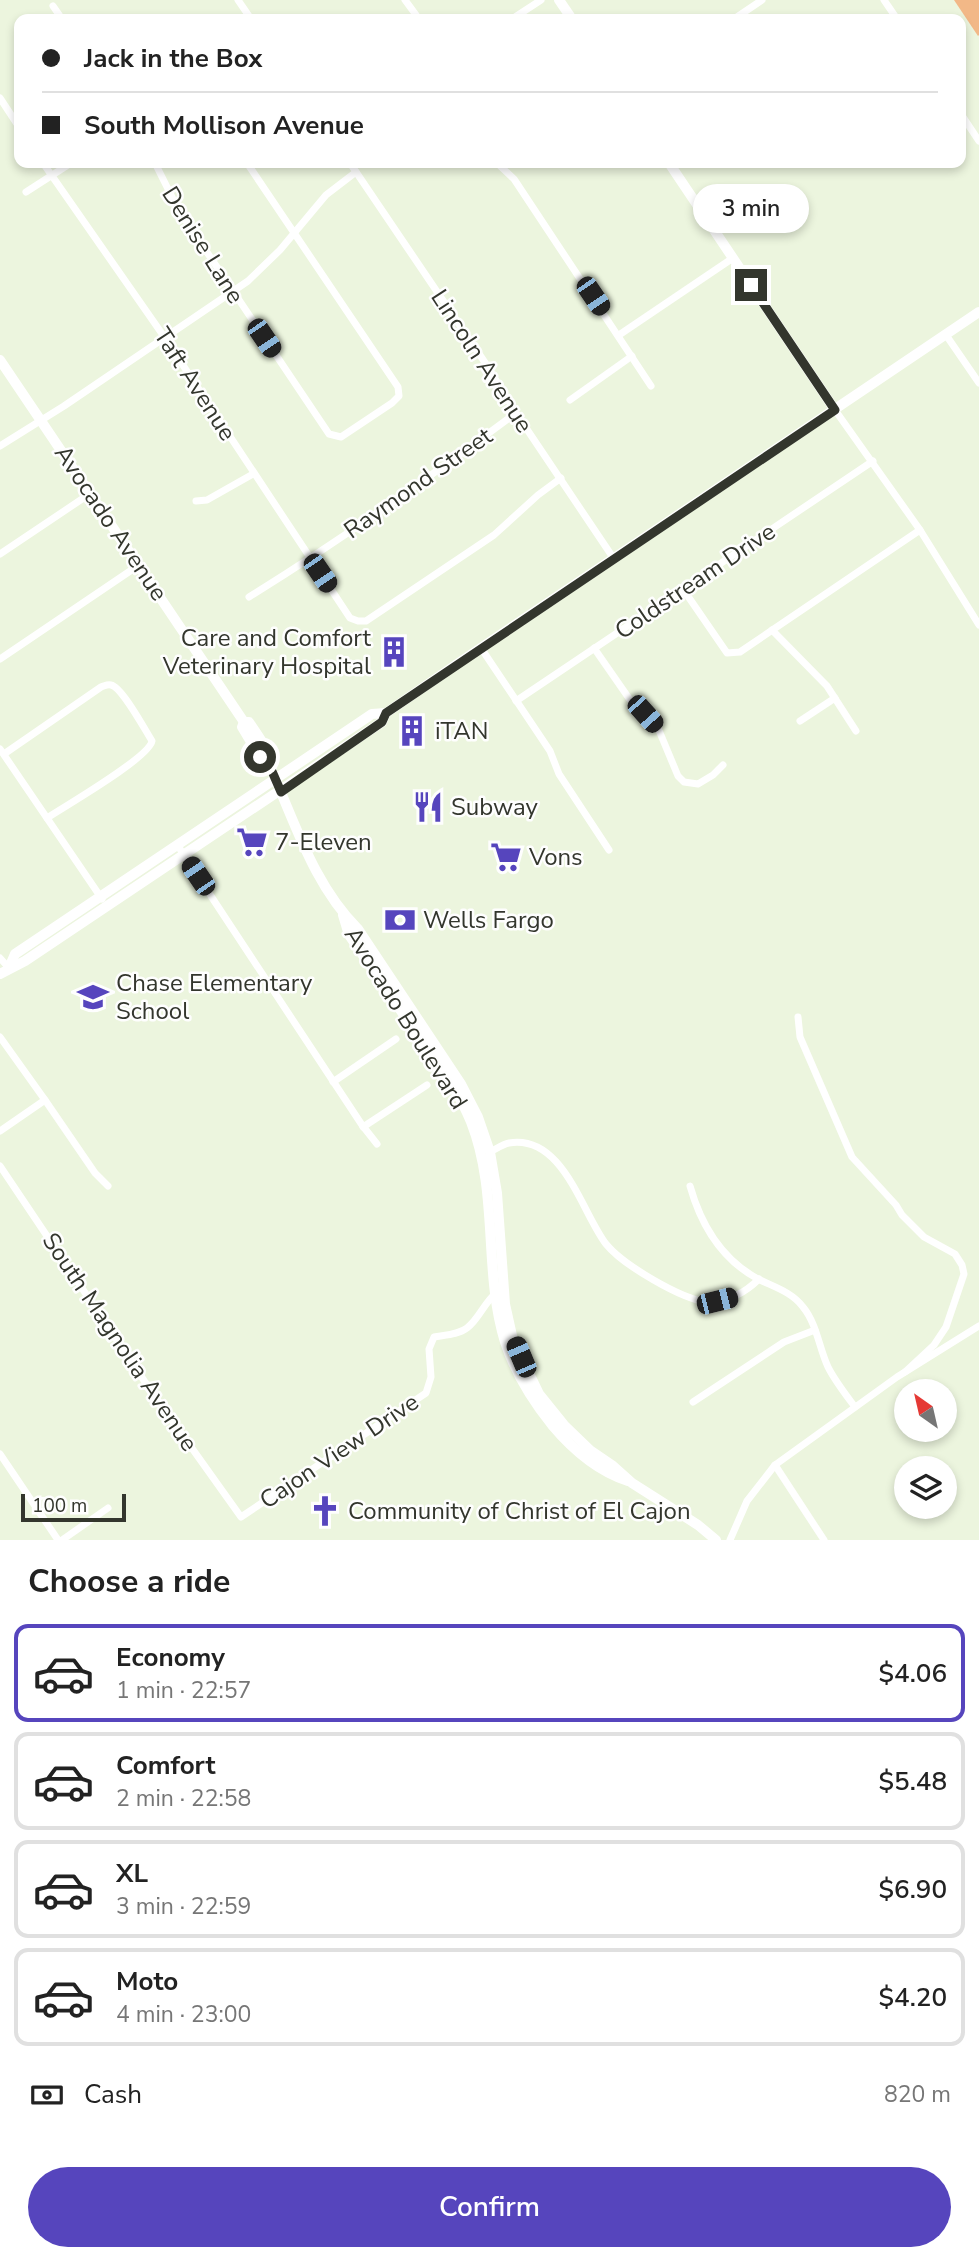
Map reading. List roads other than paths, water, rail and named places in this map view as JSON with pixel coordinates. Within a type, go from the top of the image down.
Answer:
[{"type":"main road","points":[[672,168],[835,410]]},
{"type":"main road","points":[[181,851],[276,780],[372,714],[386,713],[979,312]]},
{"type":"main road","name":"Avocado Avenue","points":[[0,360],[244,722],[248,722],[272,764],[271,769],[281,792]]},
{"type":"main road","points":[[5,971],[15,954],[281,792],[382,722],[386,713]]},
{"type":"main road","name":"Avocado Boulevard","points":[[281,792],[321,882],[343,914],[358,929],[461,1084],[478,1117],[490,1152],[497,1193],[505,1304],[517,1348],[539,1394],[564,1426],[632,1483],[698,1525],[716,1540]]},
{"type":"main road","name":"Avocado Boulevard","points":[[343,914],[349,935],[454,1089],[470,1120],[482,1154],[489,1194],[496,1293],[505,1342],[531,1399],[585,1459],[608,1474],[632,1483]]},
{"type":"street","points":[[520,14],[541,0]]},
{"type":"street","points":[[741,14],[762,0]]},
{"type":"street","points":[[53,6],[59,14]]},
{"type":"street","points":[[0,98],[14,119]]},
{"type":"street","points":[[966,122],[979,141]]},
{"type":"street","name":"Taft Avenue","points":[[46,168],[165,338],[351,618],[366,621],[494,535],[561,478]]},
{"type":"street","points":[[26,192],[64,168]]},
{"type":"street","name":"Denise Lane","points":[[158,168],[178,209],[233,293],[326,429],[334,436],[341,437],[399,396],[396,384],[293,232]]},
{"type":"street","points":[[250,168],[293,232]]},
{"type":"street","name":"Lincoln Avenue","points":[[353,168],[614,559]]},
{"type":"street","points":[[502,168],[514,179],[651,386]]},
{"type":"street","points":[[0,446],[233,293],[266,265],[326,195],[356,172]]},
{"type":"street","points":[[619,335],[733,258]]},
{"type":"street","points":[[946,335],[979,383]]},
{"type":"street","points":[[569,400],[632,356]]},
{"type":"street","points":[[835,410],[920,530],[979,625]]},
{"type":"street","name":"Raymond Street","points":[[249,597],[457,458],[516,413]]},
{"type":"street","name":"Coldstream Drive","points":[[516,701],[873,461]]},
{"type":"street","points":[[196,501],[207,500],[253,474]]},
{"type":"street","points":[[0,554],[91,493]]},
{"type":"street","points":[[683,589],[727,653],[740,652],[920,530]]},
{"type":"street","points":[[0,659],[139,565]]},
{"type":"street","points":[[772,630],[820,678],[856,731]]},
{"type":"street","points":[[481,648],[550,751],[559,775],[609,850]]},
{"type":"street","points":[[594,648],[635,706],[658,728],[678,776],[684,782],[698,784],[723,765]]},
{"type":"street","points":[[47,818],[146,753],[151,747],[152,741],[115,686],[109,684],[100,687],[2,752],[104,902]]},
{"type":"street","points":[[800,721],[835,698]]},
{"type":"street","points":[[181,851],[363,1127],[377,1144]]},
{"type":"street","points":[[0,958],[5,971]]},
{"type":"street","points":[[799,1017],[800,1037],[852,1157],[902,1215],[924,1237],[955,1254],[964,1270],[946,1326],[934,1345],[905,1373]]},
{"type":"street","points":[[0,1037],[95,1173],[108,1186]]},
{"type":"street","points":[[333,1082],[396,1039]]},
{"type":"street","points":[[363,1127],[427,1085]]},
{"type":"street","points":[[0,1131],[45,1100]]},
{"type":"street","points":[[490,1152],[510,1143],[530,1146],[546,1153],[561,1166],[594,1228],[614,1253],[645,1274],[687,1296],[717,1301],[733,1297],[759,1279]]},
{"type":"street","name":"South Magnolia Avenue","points":[[0,1166],[149,1388],[241,1517]]},
{"type":"street","points":[[690,1186],[696,1209],[722,1251],[759,1279],[772,1283],[799,1302],[807,1311],[829,1370],[855,1407]]},
{"type":"street","name":"Cajon View Drive","points":[[241,1517],[426,1393],[431,1377],[429,1349],[434,1337],[454,1334],[467,1328],[486,1301],[496,1293]]},
{"type":"street","points":[[730,1540],[747,1501],[775,1465],[855,1407],[979,1326]]},
{"type":"street","points":[[693,1402],[784,1342],[815,1330]]},
{"type":"street","points":[[0,1454],[60,1540],[108,1508]]},
{"type":"street","points":[[775,1465],[824,1540]]},
{"type":"place","name":"Care and Comfort Veterinary Hospital","points":[[394,652]]},
{"type":"place","name":"iTAN","points":[[412,731]]},
{"type":"place","name":"Subway","points":[[428,807]]},
{"type":"place","name":"7-Eleven","points":[[252,842]]},
{"type":"place","name":"Vons","points":[[506,857]]},
{"type":"place","name":"Wells Fargo","points":[[400,920]]},
{"type":"place","name":"Chase Elementary School","points":[[93,997]]},
{"type":"place","name":"Community of Christ of El Cajon","points":[[325,1511]]}]
